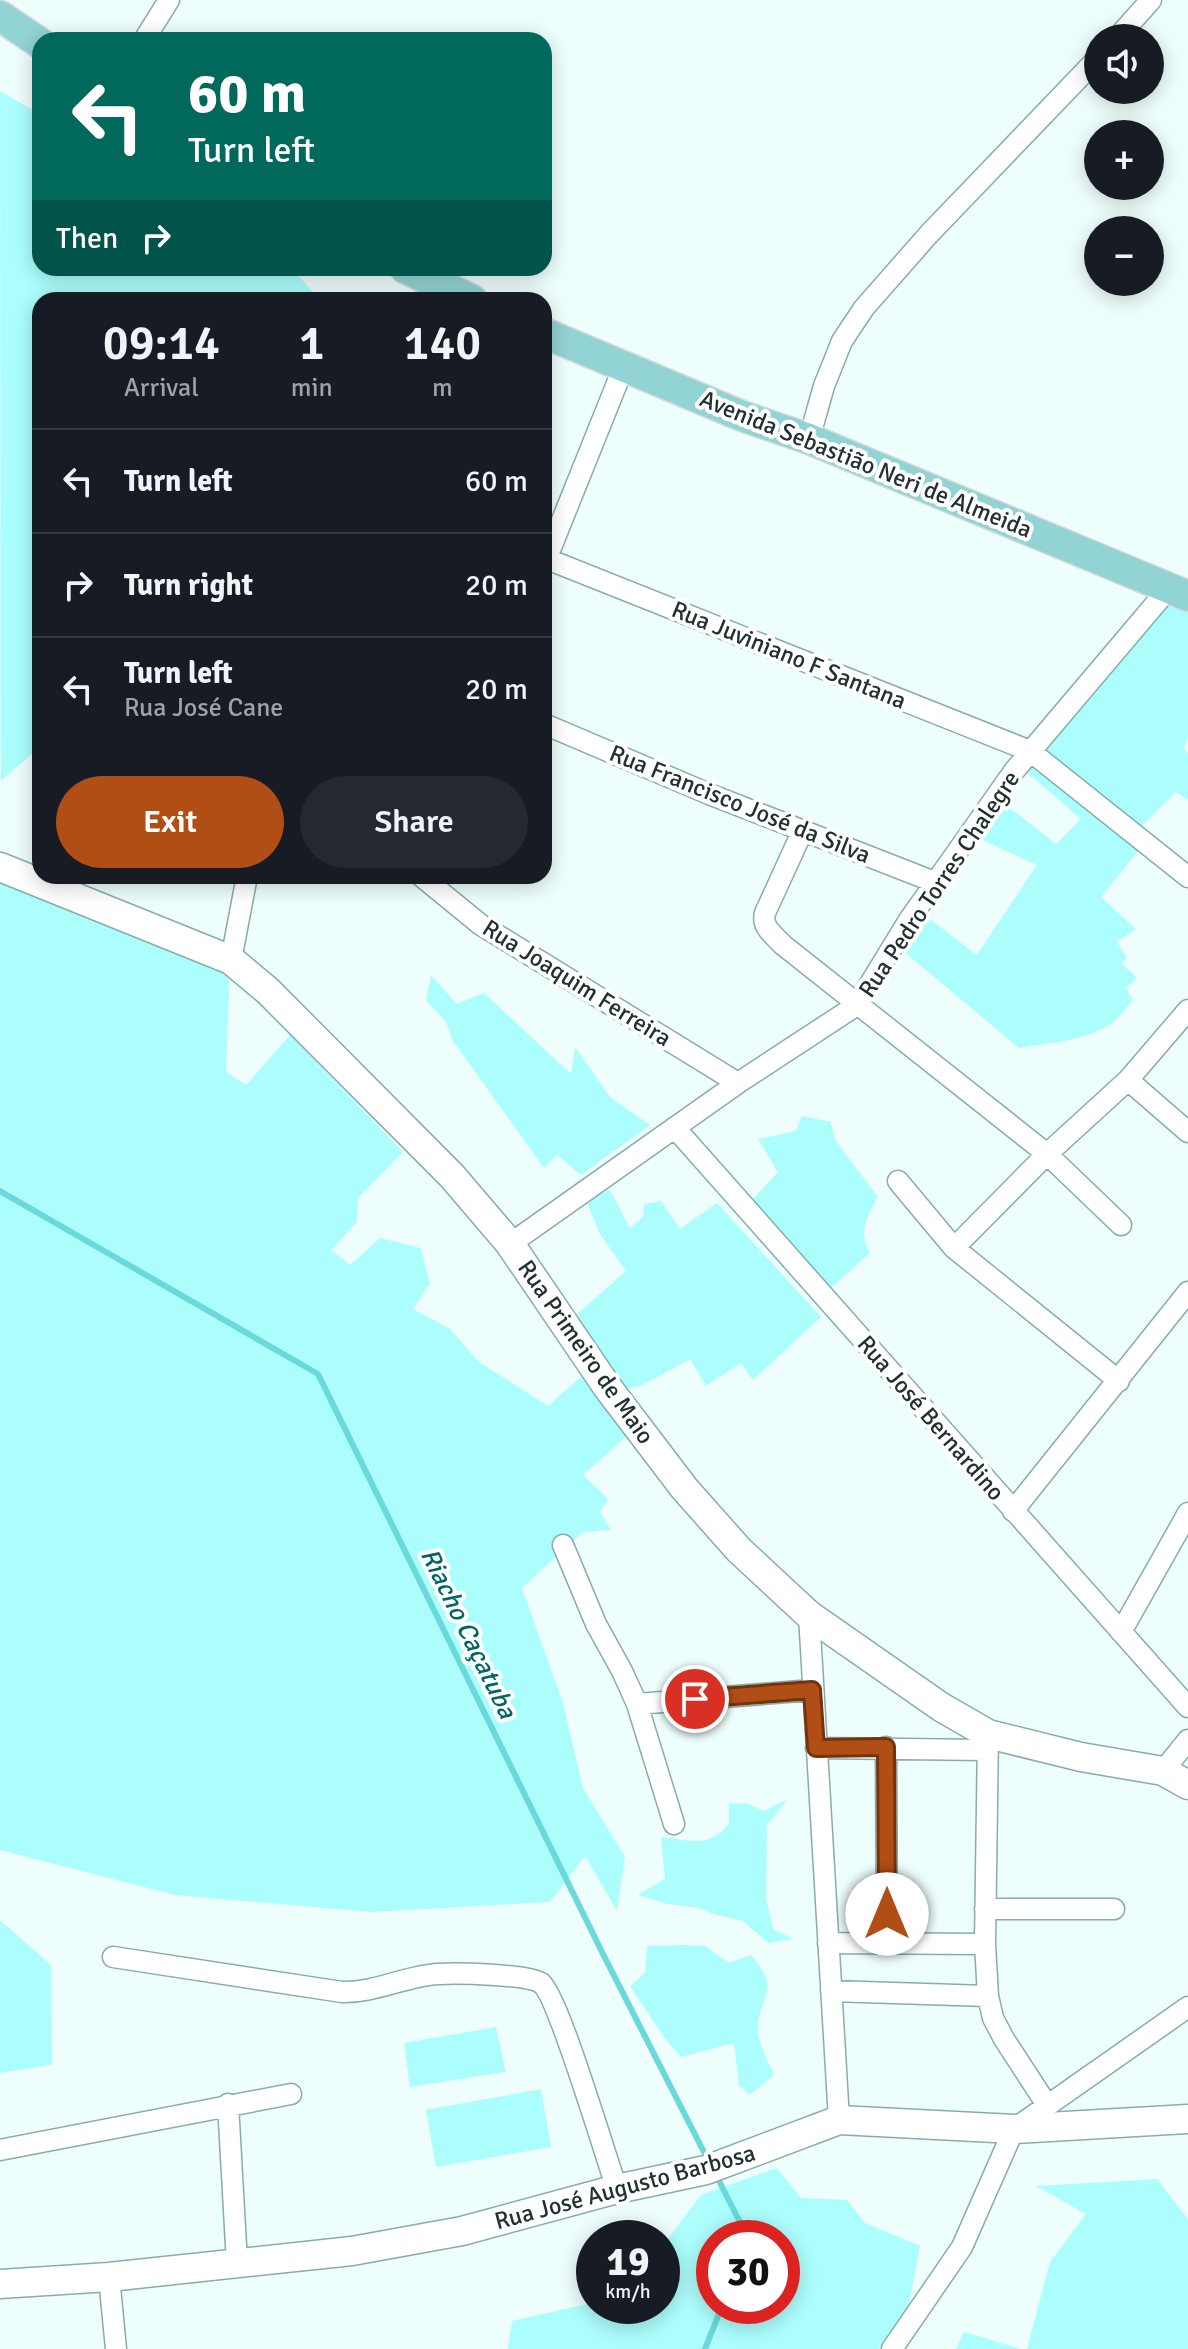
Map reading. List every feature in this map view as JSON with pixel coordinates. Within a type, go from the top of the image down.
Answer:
[{"type":"main road","points":[[0,16],[32,38]]},
{"type":"main road","points":[[422,276],[455,292]]},
{"type":"main road","name":"Avenida Sebastião Neri de Almeida","points":[[552,336],[1179,592]]},
{"type":"street","points":[[149,32],[169,0]]},
{"type":"street","points":[[1130,24],[1151,0]]},
{"type":"street","points":[[809,439],[824,386],[842,341],[864,308],[929,234],[1084,73]]},
{"type":"street","points":[[552,545],[624,366]]},
{"type":"street","name":"Rua Juviniano F Santana","points":[[552,565],[1030,751],[1188,877]]},
{"type":"street","name":"Rua Pedro Torres Chalegre","points":[[510,1244],[738,1083],[857,1005],[909,920],[1030,751],[1179,592]]},
{"type":"street","name":"Rua Francisco José da Silva","points":[[552,727],[709,794],[937,883]]},
{"type":"street","points":[[803,830],[765,913],[765,924],[783,945],[1047,1154],[1121,1225]]},
{"type":"street","name":"Rua Primeiro de Maio","points":[[0,867],[32,880]]},
{"type":"street","name":"Rua Primeiro de Maio","points":[[42,884],[231,960],[268,991],[452,1176],[510,1244],[608,1388],[684,1488],[739,1550],[809,1615],[987,1742],[1163,1771],[1188,1785]]},
{"type":"street","points":[[231,960],[245,884]]},
{"type":"street","name":"Rua Joaquim Ferreira","points":[[431,884],[481,925],[738,1083]]},
{"type":"street","points":[[954,1248],[1047,1154],[1128,1080],[1188,1010]]},
{"type":"street","points":[[1128,1080],[1188,1132]]},
{"type":"street","name":"Rua José Bernardino","points":[[675,1128],[1188,1707]]},
{"type":"street","points":[[898,1181],[954,1248],[1119,1381]]},
{"type":"street","points":[[1013,1511],[1188,1292]]},
{"type":"street","points":[[1121,1632],[1188,1513]]},
{"type":"street","points":[[563,1545],[596,1624],[637,1704],[674,1824]]},
{"type":"street","points":[[809,1615],[839,2120],[1014,2129],[1188,2119]]},
{"type":"street","points":[[637,1704],[812,1690]]},
{"type":"street","points":[[1163,1771],[1188,1740]]},
{"type":"street","points":[[816,1748],[987,1742],[985,1944],[988,1996],[993,2018],[1004,2039],[1047,2105]]},
{"type":"street","points":[[886,1747],[887,1942]]},
{"type":"street","points":[[985,1909],[1114,1909]]},
{"type":"street","points":[[828,1943],[985,1944]]},
{"type":"street","points":[[113,1957],[342,1992],[368,1991],[410,1977],[437,1974],[522,1978],[540,1982],[546,1988],[564,2030],[617,2189]]},
{"type":"street","points":[[831,1991],[988,1996]]},
{"type":"street","points":[[892,2349],[962,2247],[1014,2129],[1188,2007]]},
{"type":"street","points":[[0,2150],[291,2094]]},
{"type":"street","points":[[228,2104],[237,2263]]},
{"type":"street","name":"Rua José Augusto Barbosa","points":[[0,2284],[109,2277],[352,2251],[462,2231],[617,2189],[706,2170],[839,2120]]},
{"type":"street","points":[[109,2277],[116,2349]]},
{"type":"shaded area","points":[[0,91],[32,109],[32,276],[298,276],[314,292],[32,292],[32,754],[1,781]]},
{"type":"shaded area","points":[[1160,587],[1188,599],[1188,735],[1184,749],[1188,753],[1188,800],[1176,792],[1135,833],[1139,850],[1101,897],[1136,929],[1117,942],[1127,958],[1121,963],[1137,978],[1126,988],[1133,1000],[1112,1023],[1091,1034],[1019,1048],[896,945],[919,911],[977,955],[1037,865],[971,835],[997,798],[1056,844],[1081,819],[1020,766]]},
{"type":"shaded area","points":[[0,870],[230,957],[226,1072],[246,1085],[290,1035],[403,1152],[358,1198],[357,1222],[331,1250],[350,1265],[380,1238],[421,1248],[430,1284],[413,1309],[450,1329],[479,1362],[548,1406],[582,1376],[628,1435],[583,1475],[608,1499],[600,1512],[611,1530],[583,1532],[522,1588],[563,1703],[583,1788],[625,1857],[617,1911],[585,1856],[550,1902],[371,1912],[175,1895],[0,1850]]},
{"type":"shaded area","points":[[431,975],[457,1004],[484,993],[571,1074],[575,1047],[611,1098],[650,1125],[581,1175],[557,1155],[544,1168],[453,1041],[446,1022],[426,1000]]},
{"type":"shaded area","points":[[802,1116],[831,1122],[835,1140],[878,1197],[864,1231],[870,1253],[830,1289],[752,1200],[778,1172],[758,1139],[796,1131]]},
{"type":"shaded area","points":[[610,1190],[630,1228],[643,1217],[644,1204],[661,1201],[680,1229],[717,1203],[821,1317],[753,1380],[741,1363],[706,1386],[690,1359],[643,1385],[625,1389],[575,1316],[626,1271],[600,1234],[586,1200]]},
{"type":"shaded area","points":[[788,1799],[767,1825],[766,1897],[773,1929],[793,1939],[768,1943],[743,1921],[638,1895],[665,1879],[661,1837],[706,1840],[722,1832],[729,1824],[729,1803],[748,1804],[764,1811]]},
{"type":"shaded area","points":[[0,1920],[51,1965],[52,2065],[0,2073]]},
{"type":"shaded area","points":[[647,1946],[705,1946],[729,1963],[751,1955],[766,1978],[768,1987],[758,2033],[774,2075],[750,2095],[739,2085],[734,2043],[681,2057],[630,1986],[645,1973]]},
{"type":"shaded area","points":[[496,2027],[506,2072],[410,2087],[404,2043]]},
{"type":"shaded area","points":[[541,2089],[551,2147],[436,2167],[426,2110]]},
{"type":"shaded area","points":[[777,2168],[801,2198],[847,2200],[865,2223],[920,2246],[909,2305],[879,2349],[508,2349],[512,2321],[576,2306],[576,2324],[680,2324],[680,2223],[701,2195]]},
{"type":"shaded area","points":[[1157,2179],[1188,2219],[1188,2349],[1027,2349],[1050,2262],[1086,2214],[1036,2186]]},
{"type":"shaded area","points":[[964,2332],[1021,2349],[956,2349]]},
{"type":"waterway","name":"Riacho Caçatuba","points":[[0,1191],[318,1374],[603,1954],[708,2160]]},
{"type":"waterway","name":"Riacho Caçatuba","points":[[715,2173],[739,2220]]},
{"type":"waterway","name":"Riacho Caçatuba","points":[[705,2349],[715,2324]]},
{"type":"route","points":[[695,1699],[812,1690],[816,1748],[886,1747],[887,1914]]}]
